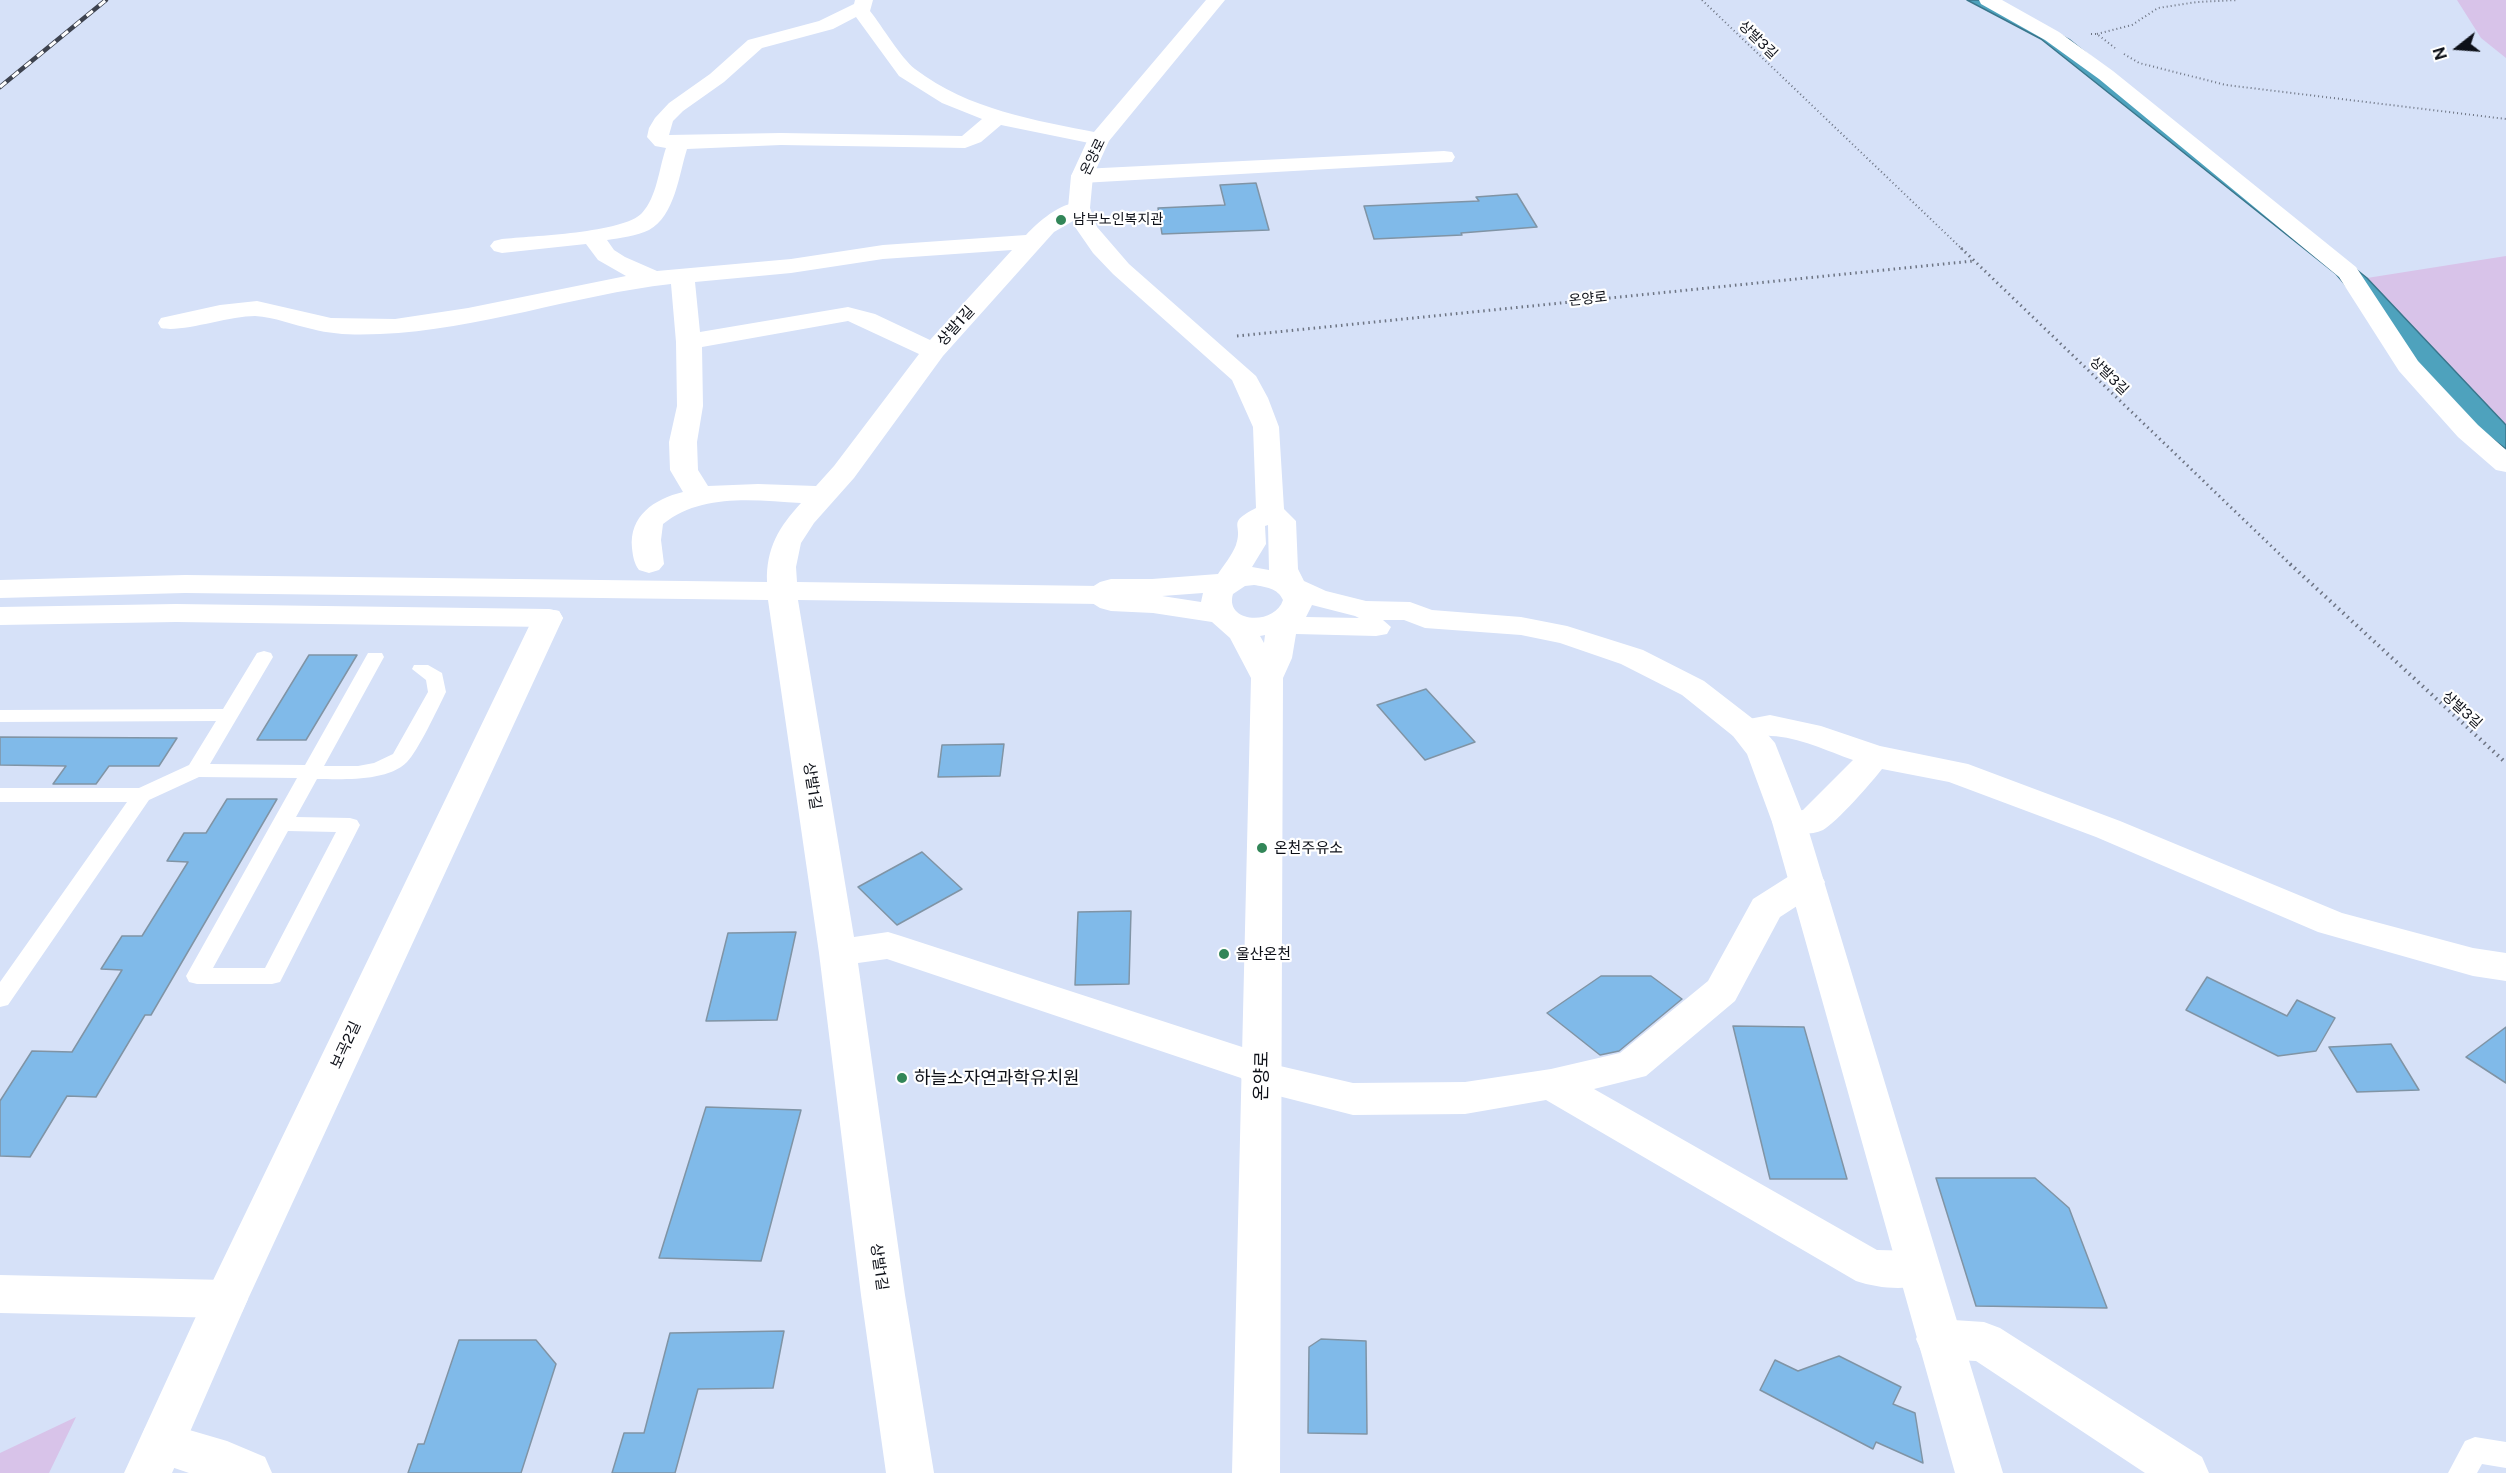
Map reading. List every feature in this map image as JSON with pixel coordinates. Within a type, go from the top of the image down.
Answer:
[{"type":"street","name":"온양로","points":[[1081,192],[1099,140],[1216,0]]},
{"type":"street","points":[[1988,0],[2052,36],[2106,75],[2348,272],[2408,366],[2468,431],[2506,464]]},
{"type":"street","points":[[863,3],[861,11],[906,72],[949,99],[997,117],[1099,140]]},
{"type":"street","points":[[863,3],[826,25],[755,44],[728,70],[692,95],[665,118],[659,128],[658,137],[663,141],[678,142],[781,139],[965,142],[974,138],[997,117]]},
{"type":"street","points":[[502,246],[591,237],[629,228],[651,219],[660,202],[678,142]]},
{"type":"street","points":[[1270,512],[1266,427],[1255,398],[1243,376],[1101,248],[1086,227],[1081,192],[1444,157]]},
{"type":"street","name":"상발1길","points":[[910,1473],[881,1283],[838,953],[782,592],[781,567],[786,543],[802,519],[844,472],[934,351],[1046,226],[1081,192]]},
{"type":"street","points":[[591,237],[598,242],[603,253],[615,261],[653,278]]},
{"type":"street","points":[[170,322],[244,309],[270,310],[323,325],[394,326],[477,313],[653,278],[792,266],[904,250],[1032,242]]},
{"type":"street","points":[[683,276],[689,342],[690,406],[683,442],[684,470],[699,495]]},
{"type":"street","points":[[689,342],[848,314],[860,315],[934,351]]},
{"type":"street","points":[[649,564],[646,537],[651,519],[668,507],[699,495],[731,492],[823,495]]},
{"type":"street","points":[[1267,678],[1243,633],[1216,606],[1215,598],[1219,589],[1228,582],[1251,544],[1251,522],[1270,512]]},
{"type":"street","points":[[0,589],[185,584],[1100,595],[1112,602],[1153,604],[1225,617],[1254,626],[1280,622],[1290,617],[1297,610],[1300,602],[1283,569],[1282,521],[1270,512]]},
{"type":"street","points":[[1100,595],[1111,588],[1152,588],[1228,582],[1254,576],[1275,579],[1342,605],[1366,610],[1410,611],[1425,618],[1521,626],[1567,634],[1632,657],[1673,677],[1693,688],[1745,729],[1763,751],[1789,822],[1938,1340],[1979,1473]]},
{"type":"street","name":"보곡2길","points":[[0,616],[176,613],[548,618],[226,1299],[155,1458]]},
{"type":"street","points":[[1280,622],[1301,626],[1416,628],[1425,618]]},
{"type":"street","points":[[1267,678],[1276,663],[1281,634],[1280,622]]},
{"type":"street","points":[[1267,678],[1290,666],[1300,651],[1317,638],[1345,627]]},
{"type":"street","name":"온양로","points":[[1257,1473],[1267,678]]},
{"type":"street","points":[[1745,729],[1770,725],[1809,733],[1874,756],[1956,772],[2108,829],[2331,923],[2473,962],[2506,967]]},
{"type":"street","points":[[1789,822],[1812,821],[1862,774],[1874,756]]},
{"type":"street","points":[[838,953],[888,945],[1262,1073],[1353,1099],[1465,1098],[1551,1084],[1632,1065],[1722,991],[1766,908],[1806,882]]},
{"type":"street","points":[[1551,1084],[1871,1268],[1918,1269]]},
{"type":"street","points":[[0,1294],[226,1299]]},
{"type":"street","points":[[1938,1340],[1984,1342],[2185,1473]]},
{"type":"street","points":[[155,1458],[227,1463],[248,1473]]},
{"type":"lane","points":[[196,770],[264,657]]},
{"type":"lane","points":[[280,824],[350,825],[272,976],[197,976],[280,824],[375,657]]},
{"type":"lane","points":[[0,795],[142,795],[196,770],[358,773],[380,768],[400,758],[437,692],[435,677],[421,669]]},
{"type":"lane","points":[[0,716],[229,715]]},
{"type":"lane","points":[[0,999],[142,795]]},
{"type":"lane","points":[[2462,1473],[2475,1450],[2506,1455]]},
{"type":"path","name":"상발3길","points":[[1702,0],[2318,590],[2506,764]]},
{"type":"path","points":[[2089,34],[2132,25],[2158,8],[2197,2],[2238,0]]},
{"type":"path","points":[[2089,29],[2139,63],[2226,85],[2506,119]]},
{"type":"path","name":"온양로","points":[[1203,339],[1974,261]]},
{"type":"shaded area","points":[[2457,0],[2506,0],[2506,58],[2481,38]]},
{"type":"shaded area","points":[[2506,256],[2506,425],[2367,278]]},
{"type":"shaded area","points":[[76,1417],[49,1473],[0,1473],[0,1453]]},
{"type":"water","points":[[1967,0],[1993,0],[2070,40],[2367,278],[2506,425],[2506,449],[2448,406],[2336,274],[2041,39]]},
{"type":"building","points":[[1256,183],[1269,230],[1162,234],[1158,208],[1225,205],[1220,185]]},
{"type":"building","points":[[1517,194],[1537,227],[1461,233],[1462,235],[1374,239],[1364,206],[1479,201],[1476,197]]},
{"type":"building","points":[[309,655],[357,655],[306,740],[257,740]]},
{"type":"building","points":[[1426,689],[1475,742],[1425,760],[1377,705]]},
{"type":"building","points":[[0,737],[177,738],[159,766],[109,766],[96,784],[53,784],[66,766],[0,765]]},
{"type":"building","points":[[1004,744],[1000,776],[938,777],[942,745]]},
{"type":"building","points":[[227,799],[277,799],[151,1015],[145,1015],[96,1097],[67,1096],[30,1157],[0,1156],[0,1101],[32,1051],[72,1052],[122,970],[101,969],[122,936],[142,936],[188,862],[167,861],[184,833],[206,833]]},
{"type":"building","points":[[922,852],[962,889],[897,925],[858,887]]},
{"type":"building","points":[[1131,911],[1129,984],[1075,985],[1078,912]]},
{"type":"building","points":[[796,932],[777,1020],[706,1021],[728,933]]},
{"type":"building","points":[[1601,976],[1651,976],[1682,999],[1619,1051],[1600,1055],[1547,1013]]},
{"type":"building","points":[[2207,977],[2287,1016],[2297,1000],[2335,1018],[2316,1051],[2278,1056],[2186,1010]]},
{"type":"building","points":[[1733,1026],[1804,1027],[1847,1179],[1770,1179]]},
{"type":"building","points":[[2506,1027],[2506,1083],[2466,1057]]},
{"type":"building","points":[[2391,1044],[2419,1090],[2357,1092],[2329,1047]]},
{"type":"building","points":[[706,1107],[801,1110],[761,1261],[659,1258]]},
{"type":"building","points":[[1936,1178],[2035,1178],[2069,1208],[2107,1308],[1976,1306]]},
{"type":"building","points":[[784,1331],[773,1388],[698,1389],[675,1473],[612,1473],[624,1433],[644,1433],[670,1333]]},
{"type":"building","points":[[1321,1339],[1366,1341],[1367,1434],[1308,1433],[1309,1347]]},
{"type":"building","points":[[459,1340],[536,1340],[556,1364],[521,1473],[408,1473],[418,1444],[424,1444]]},
{"type":"building","points":[[1839,1356],[1901,1387],[1893,1404],[1915,1413],[1923,1463],[1876,1442],[1873,1449],[1760,1390],[1775,1360],[1798,1371]]},
{"type":"railway","points":[[0,87],[106,0]]},
{"type":"place","name":"남부노인복지관","points":[[1061,220]]},
{"type":"place","name":"온천주유소","points":[[1262,848]]},
{"type":"place","name":"울산온천","points":[[1224,954]]},
{"type":"place","name":"하늘소자연과학유치원","points":[[902,1078]]}]
